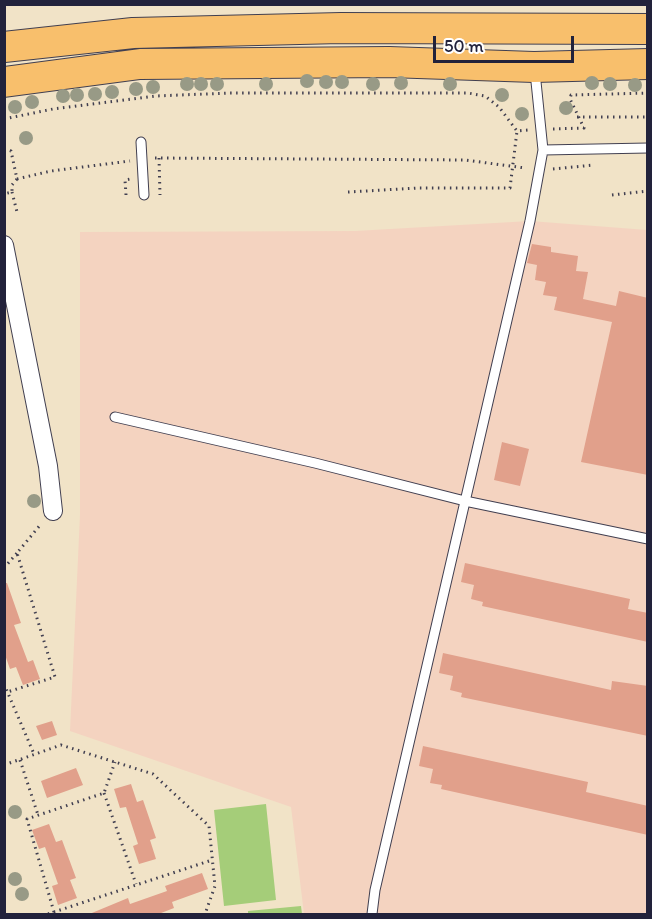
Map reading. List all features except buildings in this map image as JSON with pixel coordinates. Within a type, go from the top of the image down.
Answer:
[{"type":"highway","points":[[4,47],[133,33],[341,28],[648,29]]},
{"type":"highway","points":[[4,82],[140,64],[389,62],[534,67],[648,64]]},
{"type":"street","points":[[4,244],[7,277],[46,454],[53,511]]},
{"type":"lane","points":[[372,915],[375,890],[530,221],[537,171],[543,150],[534,67]]},
{"type":"lane","points":[[141,142],[144,195]]},
{"type":"lane","points":[[543,150],[648,148]]},
{"type":"lane","points":[[115,417],[315,463],[465,501],[648,539]]},
{"type":"path","points":[[4,119],[156,96],[229,93],[468,93],[485,96],[492,101],[517,131],[510,188],[418,188],[348,192]]},
{"type":"path","points":[[517,131],[584,128],[577,117],[571,95],[648,93]]},
{"type":"path","points":[[577,117],[648,117]]},
{"type":"path","points":[[4,149],[11,151],[17,179]]},
{"type":"path","points":[[159,158],[160,195]]},
{"type":"path","points":[[17,212],[12,185],[17,179],[51,171],[142,159],[448,159],[537,171],[599,164]]},
{"type":"path","points":[[612,195],[648,191]]},
{"type":"path","points":[[4,194],[12,192]]},
{"type":"path","points":[[4,568],[30,534],[53,511]]},
{"type":"path","points":[[6,692],[55,677],[17,553]]},
{"type":"path","points":[[4,684],[34,754]]},
{"type":"path","points":[[4,765],[61,745],[153,774],[209,826],[215,886],[205,915]]},
{"type":"path","points":[[20,760],[38,816]]},
{"type":"path","points":[[115,762],[104,793],[136,884]]},
{"type":"path","points":[[54,912],[27,819],[104,793]]},
{"type":"path","points":[[48,915],[212,859]]},
{"type":"shaded area","points":[[530,221],[647,230],[647,914],[304,914],[291,807],[70,731],[80,515],[80,232],[355,231]]},
{"type":"green space","points":[[266,804],[276,900],[224,906],[214,810]]},
{"type":"green space","points":[[301,906],[302,914],[248,914],[248,911]]}]
